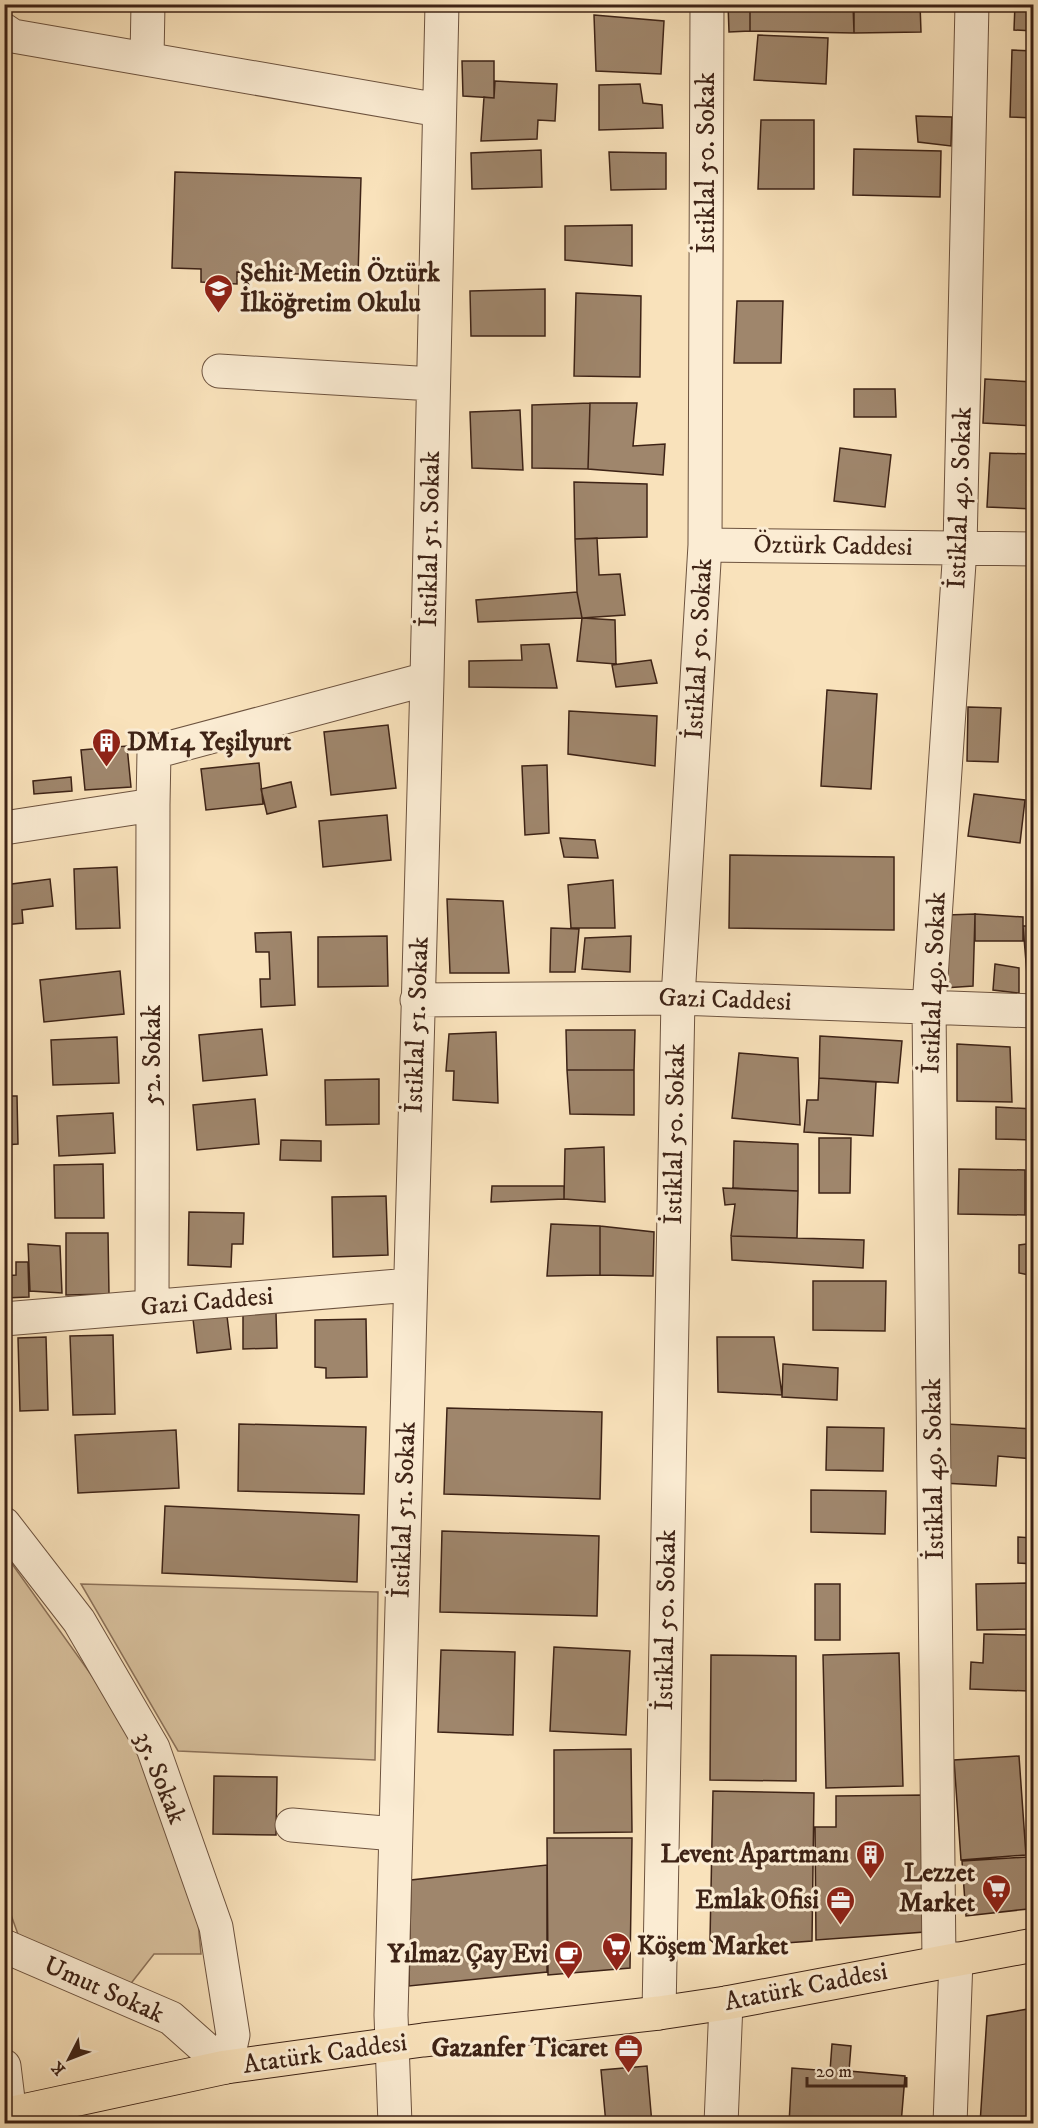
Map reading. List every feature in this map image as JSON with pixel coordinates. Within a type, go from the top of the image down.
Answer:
[{"type":"main road","name":"Atatürk Caddesi","points":[[7,2116],[226,2067],[726,2003],[1034,1945]]},
{"type":"street","points":[[147,59],[148,4]]},
{"type":"street","name":"İstiklal 51. Sokak","points":[[395,2124],[391,2045],[395,1834],[427,679],[442,4]]},
{"type":"street","name":"İstiklal 50. Sokak","points":[[659,2013],[678,998],[705,545],[707,4]]},
{"type":"street","name":"İstiklal 49. Sokak","points":[[950,2124],[929,1007],[960,548],[972,4]]},
{"type":"street","points":[[4,30],[13,36],[439,110]]},
{"type":"street","points":[[219,371],[433,384]]},
{"type":"street","name":"Öztürk Caddesi","points":[[705,545],[1034,549]]},
{"type":"street","name":"52. Sokak","points":[[152,1306],[154,752],[427,679]]},
{"type":"street","points":[[4,828],[153,805]]},
{"type":"street","name":"Gazi Caddesi","points":[[417,1000],[678,998],[1034,1011]]},
{"type":"street","name":"Gazi Caddesi","points":[[4,1319],[410,1285]]},
{"type":"street","name":"35. Sokak","points":[[4,1524],[79,1621],[153,1748],[216,1927],[233,2035],[226,2067]]},
{"type":"street","points":[[292,1825],[395,1834]]},
{"type":"street","name":"Umut Sokak","points":[[4,1946],[171,2018],[226,2067]]},
{"type":"street","points":[[721,2124],[726,2003]]},
{"type":"street","points":[[4,2066],[7,2116]]},
{"type":"shaded area","points":[[5,1554],[137,1739],[194,1879],[201,1954],[154,1954],[125,1991],[20,1940],[5,1898]]},
{"type":"shaded area","points":[[81,1584],[378,1592],[375,1760],[178,1751]]},
{"type":"building","points":[[728,4],[750,4],[750,31],[729,32]]},
{"type":"building","points":[[750,4],[853,4],[854,33],[750,31]]},
{"type":"building","points":[[854,4],[920,4],[921,32],[854,33]]},
{"type":"building","points":[[1015,4],[1034,4],[1034,31],[1014,30]]},
{"type":"building","points":[[594,15],[664,21],[661,74],[596,71]]},
{"type":"building","points":[[758,35],[828,38],[826,84],[754,80]]},
{"type":"building","points":[[1012,50],[1034,51],[1034,118],[1010,117]]},
{"type":"building","points":[[462,61],[494,61],[494,98],[463,96]]},
{"type":"building","points":[[495,81],[557,84],[555,121],[538,120],[537,139],[481,141],[484,97],[494,98]]},
{"type":"building","points":[[640,84],[643,103],[662,105],[663,128],[599,130],[599,85]]},
{"type":"building","points":[[916,116],[952,117],[951,146],[918,142]]},
{"type":"building","points":[[761,120],[814,120],[814,189],[758,189]]},
{"type":"building","points":[[854,149],[941,151],[940,197],[853,195]]},
{"type":"building","points":[[541,150],[542,187],[472,189],[471,153]]},
{"type":"building","points":[[609,152],[666,153],[666,189],[611,190]]},
{"type":"building","name":"Şehit Metin Öztürk İlköğretim Okulu","points":[[175,172],[361,178],[358,276],[237,272],[237,284],[201,282],[201,269],[172,268]]},
{"type":"building","points":[[632,225],[632,266],[565,260],[565,226]]},
{"type":"building","points":[[545,289],[545,336],[471,336],[470,291]]},
{"type":"building","points":[[576,293],[641,296],[640,377],[574,376]]},
{"type":"building","points":[[737,301],[783,301],[781,363],[734,363]]},
{"type":"building","points":[[985,379],[1034,382],[1034,426],[983,423]]},
{"type":"building","points":[[854,389],[895,389],[896,417],[854,417]]},
{"type":"building","points":[[590,403],[588,469],[532,468],[532,405]]},
{"type":"building","points":[[590,403],[637,403],[633,446],[665,444],[663,475],[588,469]]},
{"type":"building","points":[[520,410],[523,470],[472,468],[470,412]]},
{"type":"building","points":[[840,448],[891,455],[885,507],[834,501]]},
{"type":"building","points":[[990,453],[1034,454],[1034,509],[987,507]]},
{"type":"building","points":[[574,482],[647,484],[647,537],[575,539]]},
{"type":"building","points":[[597,538],[599,575],[620,574],[625,615],[582,618],[577,592],[575,539]]},
{"type":"building","points":[[577,592],[582,618],[478,622],[476,600]]},
{"type":"building","points":[[582,618],[615,620],[616,664],[577,661]]},
{"type":"building","points":[[549,644],[557,688],[469,687],[469,661],[522,660],[521,645]]},
{"type":"building","points":[[651,660],[657,683],[616,687],[612,665]]},
{"type":"building","points":[[827,690],[877,694],[871,789],[821,786]]},
{"type":"building","points":[[968,707],[1001,708],[998,762],[967,761]]},
{"type":"building","points":[[569,711],[657,716],[655,766],[568,754]]},
{"type":"building","points":[[388,725],[396,788],[331,795],[324,732]]},
{"type":"building","name":"DM14 Yeşilyurt","points":[[127,746],[131,787],[85,790],[81,750]]},
{"type":"building","points":[[259,763],[263,804],[206,810],[201,769]]},
{"type":"building","points":[[547,765],[549,833],[525,835],[522,766]]},
{"type":"building","points":[[71,777],[72,791],[34,794],[33,781]]},
{"type":"building","points":[[291,782],[296,807],[267,814],[261,789]]},
{"type":"building","points":[[974,794],[1025,800],[1020,843],[968,836]]},
{"type":"building","points":[[387,815],[391,860],[323,867],[319,821]]},
{"type":"building","points":[[560,838],[595,840],[598,858],[564,857]]},
{"type":"building","points":[[730,855],[894,857],[894,930],[729,928]]},
{"type":"building","points":[[117,867],[120,928],[76,929],[74,869]]},
{"type":"building","points":[[50,879],[53,906],[22,910],[23,923],[4,925],[4,885]]},
{"type":"building","points":[[613,880],[615,928],[571,928],[568,885]]},
{"type":"building","points":[[447,899],[503,901],[509,973],[450,973]]},
{"type":"building","points":[[975,914],[1023,917],[1023,941],[975,941]]},
{"type":"building","points":[[975,914],[973,986],[944,988],[947,915]]},
{"type":"building","points":[[1023,926],[1034,926],[1034,974],[1027,974]]},
{"type":"building","points":[[551,928],[579,929],[575,972],[550,972]]},
{"type":"building","points":[[291,932],[295,1005],[261,1007],[260,979],[270,979],[269,952],[256,952],[255,933]]},
{"type":"building","points":[[387,936],[388,986],[318,987],[318,937]]},
{"type":"building","points":[[631,936],[630,972],[582,969],[585,938]]},
{"type":"building","points":[[995,964],[1019,968],[1019,993],[993,990]]},
{"type":"building","points":[[120,971],[124,1014],[44,1022],[40,980]]},
{"type":"building","points":[[262,1029],[267,1075],[203,1081],[199,1035]]},
{"type":"building","points":[[566,1030],[635,1030],[634,1070],[567,1070]]},
{"type":"building","points":[[496,1032],[498,1103],[453,1100],[454,1071],[446,1071],[449,1034]]},
{"type":"building","points":[[820,1036],[902,1041],[898,1083],[819,1078]]},
{"type":"building","points":[[117,1037],[119,1083],[53,1085],[51,1040]]},
{"type":"building","points":[[957,1044],[1010,1047],[1012,1102],[957,1101]]},
{"type":"building","points":[[739,1053],[798,1058],[800,1125],[732,1118]]},
{"type":"building","points":[[567,1070],[634,1070],[634,1115],[570,1114]]},
{"type":"building","points":[[819,1078],[876,1082],[873,1136],[804,1132],[807,1100],[818,1100]]},
{"type":"building","points":[[379,1079],[379,1124],[326,1125],[325,1080]]},
{"type":"building","points":[[4,1096],[17,1096],[18,1144],[4,1145]]},
{"type":"building","points":[[255,1099],[259,1144],[197,1150],[193,1105]]},
{"type":"building","points":[[996,1107],[1034,1109],[1034,1140],[996,1139]]},
{"type":"building","points":[[113,1113],[115,1153],[59,1156],[57,1116]]},
{"type":"building","points":[[819,1138],[851,1138],[850,1193],[819,1193]]},
{"type":"building","points":[[281,1140],[321,1141],[321,1161],[280,1160]]},
{"type":"building","points":[[734,1141],[798,1144],[798,1191],[733,1188]]},
{"type":"building","points":[[604,1147],[605,1202],[564,1199],[565,1149]]},
{"type":"building","points":[[103,1164],[104,1218],[55,1218],[54,1165]]},
{"type":"building","points":[[959,1169],[1025,1170],[1025,1215],[958,1214]]},
{"type":"building","points":[[492,1186],[564,1186],[564,1199],[491,1202]]},
{"type":"building","points":[[723,1188],[798,1191],[797,1238],[731,1236],[735,1204],[725,1205]]},
{"type":"building","points":[[386,1196],[388,1255],[333,1257],[332,1197]]},
{"type":"building","points":[[189,1212],[244,1213],[243,1244],[232,1244],[231,1267],[188,1265]]},
{"type":"building","points":[[551,1224],[600,1226],[600,1275],[547,1276]]},
{"type":"building","points":[[600,1226],[654,1232],[653,1276],[600,1275]]},
{"type":"building","points":[[66,1233],[108,1233],[109,1294],[66,1295]]},
{"type":"building","points":[[731,1236],[864,1240],[863,1268],[732,1260]]},
{"type":"building","points":[[1034,1243],[1034,1276],[1019,1273],[1019,1245]]},
{"type":"building","points":[[28,1244],[60,1246],[62,1293],[30,1291]]},
{"type":"building","points":[[16,1262],[28,1262],[29,1297],[4,1298],[4,1276],[16,1275]]},
{"type":"building","points":[[813,1281],[886,1281],[885,1331],[813,1330]]},
{"type":"building","points":[[276,1313],[277,1348],[243,1349],[243,1314]]},
{"type":"building","points":[[227,1316],[231,1349],[197,1353],[193,1319]]},
{"type":"building","points":[[366,1319],[367,1377],[326,1378],[326,1368],[315,1367],[315,1320]]},
{"type":"building","points":[[113,1335],[115,1414],[73,1415],[70,1336]]},
{"type":"building","points":[[46,1337],[48,1410],[20,1411],[18,1338]]},
{"type":"building","points":[[717,1337],[774,1337],[782,1395],[718,1392]]},
{"type":"building","points":[[783,1364],[838,1368],[837,1400],[782,1397]]},
{"type":"building","points":[[447,1408],[602,1412],[600,1499],[444,1494]]},
{"type":"building","points":[[239,1424],[366,1427],[364,1494],[238,1491]]},
{"type":"building","points":[[946,1424],[1034,1429],[1034,1459],[998,1456],[996,1486],[943,1483]]},
{"type":"building","points":[[827,1427],[884,1428],[883,1471],[826,1470]]},
{"type":"building","points":[[176,1430],[179,1488],[78,1493],[75,1435]]},
{"type":"building","points":[[811,1490],[886,1491],[885,1534],[811,1532]]},
{"type":"building","points":[[165,1506],[359,1515],[357,1582],[162,1573]]},
{"type":"building","points":[[442,1531],[599,1536],[597,1616],[440,1612]]},
{"type":"building","points":[[1034,1532],[1034,1564],[1018,1563],[1018,1537],[1033,1538]]},
{"type":"building","points":[[1027,1583],[1028,1629],[977,1630],[976,1584]]},
{"type":"building","points":[[815,1584],[840,1584],[840,1640],[815,1640]]},
{"type":"building","points":[[984,1634],[1030,1635],[1029,1691],[970,1689],[971,1662],[983,1663]]},
{"type":"building","points":[[554,1647],[630,1651],[626,1735],[550,1731]]},
{"type":"building","points":[[441,1650],[515,1652],[513,1735],[438,1732]]},
{"type":"building","points":[[899,1653],[903,1786],[826,1788],[823,1655]]},
{"type":"building","points":[[711,1655],[796,1656],[796,1781],[710,1780]]},
{"type":"building","points":[[631,1749],[632,1832],[554,1833],[554,1750]]},
{"type":"building","points":[[1019,1756],[1026,1855],[961,1860],[954,1760]]},
{"type":"building","points":[[214,1776],[277,1777],[276,1835],[213,1834]]},
{"type":"building","points":[[1028,1787],[1034,1787],[1034,1908],[1031,1908]]},
{"type":"building","points":[[713,1791],[814,1793],[812,1941],[720,1948],[710,1940]]},
{"type":"building","name":"Levent Apartmanı","points":[[925,1795],[925,1932],[816,1940],[815,1827],[836,1827],[836,1796]]},
{"type":"building","points":[[547,1838],[632,1838],[630,1968],[548,1975]]},
{"type":"building","points":[[1027,1857],[1028,1909],[966,1916],[962,1861]]},
{"type":"building","points":[[547,1865],[547,1972],[409,1986],[411,1880]]},
{"type":"building","points":[[1034,2008],[1034,2124],[980,2124],[987,2016]]},
{"type":"building","points":[[832,2044],[851,2046],[849,2071],[905,2076],[901,2124],[789,2124],[792,2068],[830,2071]]},
{"type":"building","points":[[647,2066],[652,2124],[606,2124],[601,2070]]},
{"type":"place","name":"Şehit Metin Öztürk İlköğretim Okulu","points":[[219,314]]},
{"type":"place","name":"DM14 Yeşilyurt","points":[[106,768]]},
{"type":"place","name":"Levent Apartmanı","points":[[870,1880]]},
{"type":"place","name":"Lezzet Market","points":[[996,1914]]},
{"type":"place","name":"Emlak Ofisi","points":[[840,1926]]},
{"type":"place","name":"Köşem Market","points":[[616,1972]]},
{"type":"place","name":"Yılmaz Çay Evi","points":[[569,1980]]},
{"type":"place","name":"Gazanfer Ticaret","points":[[629,2074]]}]
